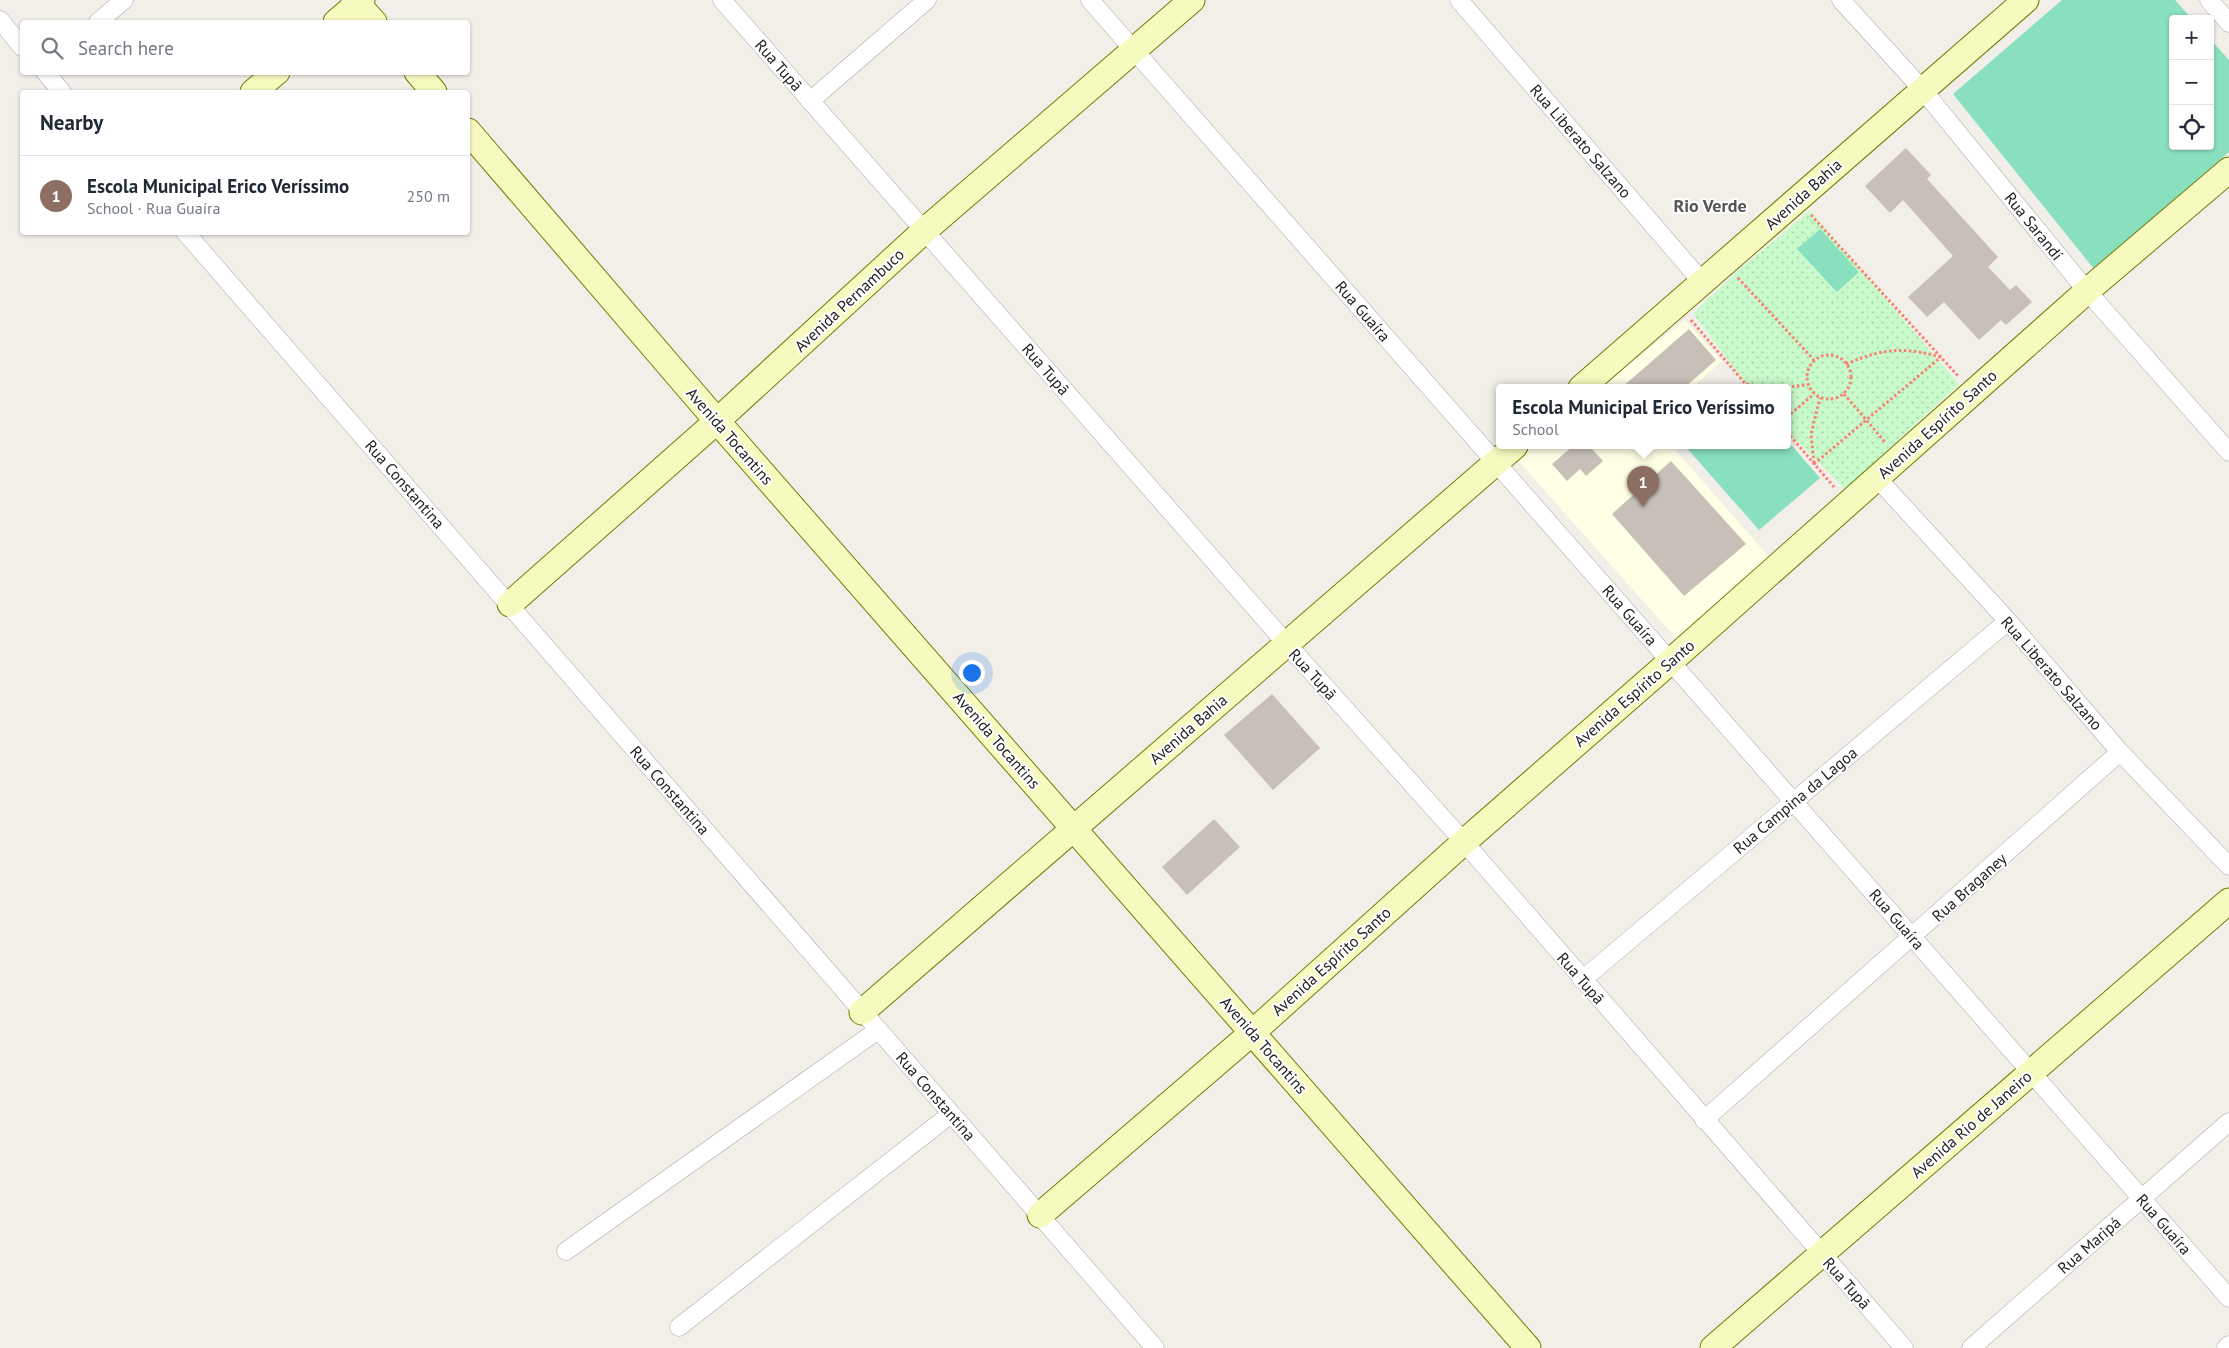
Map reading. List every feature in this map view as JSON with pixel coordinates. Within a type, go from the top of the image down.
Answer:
[{"type":"street","points":[[100,20],[124,0]]},
{"type":"street","name":"Rua Tupã","points":[[722,0],[1286,643],[1464,842],[1582,980],[1904,1348]]},
{"type":"street","points":[[810,101],[927,0]]},
{"type":"street","name":"Rua Guaíra","points":[[1090,0],[1794,800],[2229,1298]]},
{"type":"street","name":"Avenida Pernambuco","points":[[510,604],[717,421],[924,231],[1192,0]]},
{"type":"street","name":"Rua Liberato Salzano","points":[[1459,0],[1703,283]]},
{"type":"street","name":"Rua Sarandí","points":[[1841,0],[1922,89],[2087,290],[2229,452]]},
{"type":"street","name":"Avenida Bahia","points":[[1587,384],[2026,0]]},
{"type":"street","points":[[2209,0],[2229,23]]},
{"type":"street","points":[[338,20],[358,1],[372,20]]},
{"type":"street","points":[[0,20],[20,45]]},
{"type":"street","points":[[48,75],[60,90]]},
{"type":"street","points":[[255,90],[273,75]]},
{"type":"street","points":[[420,75],[432,90]]},
{"type":"street","name":"Avenida Tocantins","points":[[470,133],[717,421],[1528,1348]]},
{"type":"street","name":"Avenida Espírito Santo","points":[[1040,1215],[1253,1032],[1464,842],[1671,661],[2087,290],[2229,170]]},
{"type":"street","name":"Rua Constantina","points":[[188,235],[1155,1348]]},
{"type":"street","name":"Avenida Bahia","points":[[870,1021],[1075,828],[1511,449]]},
{"type":"street","name":"Rua Liberato Salzano","points":[[1877,478],[2008,621],[2120,752],[2229,866]]},
{"type":"street","name":"Rua Campina da Lagoa","points":[[1582,980],[2008,621]]},
{"type":"street","name":"Rua Braganey","points":[[1704,1120],[2120,752]]},
{"type":"street","name":"Avenida Rio de Janeiro","points":[[1714,1348],[2229,901]]},
{"type":"street","points":[[566,1252],[870,1021]]},
{"type":"street","points":[[679,1327],[951,1114]]},
{"type":"street","name":"Rua Maripá","points":[[1971,1348],[2229,1122]]},
{"type":"street","points":[[2226,1348],[2229,1345]]},
{"type":"path","points":[[1797,199],[1973,392]]},
{"type":"path","points":[[1726,262],[1733,274],[1814,360]]},
{"type":"path","points":[[1678,305],[1745,384]]},
{"type":"path","points":[[1846,364],[1878,351],[1895,349],[1941,357]]},
{"type":"path","points":[[1828,355],[1834,356],[1846,364],[1850,369],[1850,383],[1844,394],[1832,399],[1820,398],[1807,385],[1807,371],[1814,360],[1828,355]]},
{"type":"path","points":[[1814,464],[1941,357]]},
{"type":"path","points":[[1791,387],[1807,385]]},
{"type":"path","points":[[1791,414],[1814,394]]},
{"type":"path","points":[[1844,394],[1899,457]]},
{"type":"path","points":[[1814,464],[1811,434],[1820,398]]},
{"type":"path","points":[[1791,437],[1848,503]]},
{"type":"shaded area","points":[[1685,320],[1722,361],[1696,384],[1604,384]]},
{"type":"shaded area","points":[[1523,449],[1675,449],[1770,558],[1676,638],[1514,456]]},
{"type":"green space","points":[[2062,0],[2175,0],[2188,15],[2169,15],[2169,150],[2214,150],[2214,43],[2229,60],[2229,152],[2094,269],[1953,94]]},
{"type":"green space","points":[[1810,211],[1959,384],[1845,489],[1791,435],[1791,384],[1746,384],[1693,313],[1739,270]]},
{"type":"green space","points":[[1820,229],[1859,272],[1837,292],[1797,249]]},
{"type":"green space","points":[[1791,445],[1820,478],[1759,530],[1688,449],[1791,449]]},
{"type":"building","points":[[1906,148],[1931,175],[1927,179],[1998,257],[1988,267],[2010,290],[2016,285],[2032,302],[2006,325],[2001,320],[1979,340],[1944,302],[1927,317],[1908,297],[1953,256],[1903,200],[1890,213],[1865,186]]},
{"type":"building","points":[[1689,329],[1716,360],[1689,384],[1626,384]]},
{"type":"building","points":[[1570,449],[1592,449],[1603,461],[1586,476],[1580,469],[1567,481],[1552,464]]},
{"type":"building","points":[[1671,461],[1746,544],[1684,596],[1612,514]]},
{"type":"building","points":[[1272,694],[1320,748],[1273,790],[1224,735]]},
{"type":"building","points":[[1214,819],[1240,847],[1187,895],[1162,867]]},
{"type":"place","name":"Escola Municipal Erico Veríssimo","points":[[1643,507]]},
{"type":"district","name":"Rio Verde","points":[[1710,206]]}]
